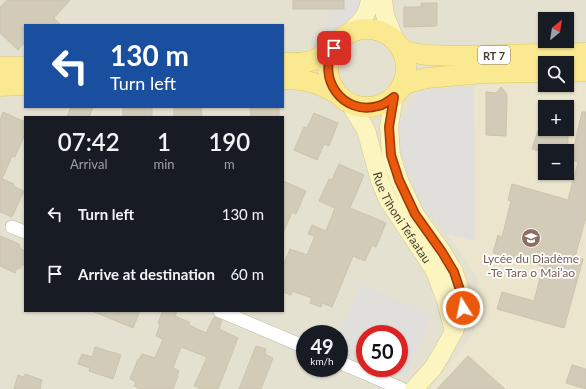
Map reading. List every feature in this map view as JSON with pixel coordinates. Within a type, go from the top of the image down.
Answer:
[{"type":"main road","points":[[344,100],[332,87],[330,82],[328,67],[331,52],[344,36],[362,20],[366,14],[370,0]]},
{"type":"main road","points":[[383,0],[385,16],[407,64],[406,78],[399,91]]},
{"type":"main road","name":"RT 7","points":[[284,63],[312,61],[319,58],[344,36],[356,30],[364,29],[381,31],[399,45],[426,55],[586,53]]},
{"type":"main road","points":[[0,67],[24,67]]},
{"type":"main road","points":[[574,71],[586,71]]},
{"type":"main road","name":"RT 7","points":[[284,79],[297,79],[323,86],[344,100],[361,107],[373,107],[384,104],[399,91],[427,78],[538,72]]},
{"type":"main road","points":[[0,86],[24,85]]},
{"type":"main road","name":"Rue Tihoni Tefaatau","points":[[399,91],[389,127],[391,155],[399,180],[415,214],[442,252],[454,272],[460,290],[463,308],[454,331],[433,368],[414,389]]},
{"type":"main road","name":"Rue Tihoni Tefaatau","points":[[344,100],[366,130],[380,181],[388,200],[436,271],[454,331]]},
{"type":"street","points":[[12,227],[24,232]]},
{"type":"street","points":[[222,312],[296,343]]},
{"type":"street","points":[[348,366],[402,389]]},
{"type":"shaded area","points":[[0,0],[586,0],[586,389],[0,389]]},
{"type":"shaded area","points":[[334,0],[366,0],[365,5],[324,47],[328,9]]},
{"type":"shaded area","name":"Lycée du Diadème -Te Tara o Mai’ao","points":[[574,82],[586,82],[586,389],[430,389],[474,333],[478,278],[447,234],[475,241],[474,86],[484,84],[538,83],[538,92],[574,92]]},
{"type":"shaded area","points":[[474,86],[475,241],[447,234],[421,203],[401,168],[398,124],[422,90]]},
{"type":"shaded area","points":[[361,284],[431,315],[408,372],[408,325],[356,325],[356,358],[348,354],[348,325],[343,325]]},
{"type":"building","points":[[7,0],[70,0],[54,18],[60,24],[24,24],[24,43],[18,50],[0,33],[0,7]]},
{"type":"building","points":[[293,0],[344,0],[344,9],[293,9]]},
{"type":"building","points":[[421,3],[437,3],[437,26],[404,27],[404,7],[421,7]]},
{"type":"building","points":[[501,87],[507,94],[506,136],[486,135],[486,92],[496,93]]},
{"type":"building","points":[[71,108],[93,108],[89,116],[67,116]]},
{"type":"building","points":[[123,108],[152,108],[152,116],[123,116]]},
{"type":"building","points":[[174,108],[201,108],[202,116],[174,116]]},
{"type":"building","points":[[250,108],[279,108],[279,116],[251,116]]},
{"type":"building","points":[[3,112],[24,122],[24,136],[15,157],[12,156],[2,179],[14,184],[13,186],[24,191],[12,217],[0,212],[0,120]]},
{"type":"building","points":[[582,112],[586,112],[586,217],[575,257],[583,259],[564,328],[497,309],[502,292],[534,301],[543,266],[493,253],[498,235],[502,237],[511,201],[508,200],[512,184],[568,200],[578,162],[574,161],[574,147]]},
{"type":"building","points":[[314,113],[338,123],[329,146],[324,144],[317,160],[294,150],[304,127],[307,128]]},
{"type":"building","points":[[538,130],[538,136],[568,136],[568,144],[538,144],[538,151],[532,149]]},
{"type":"building","points":[[339,164],[364,175],[350,208],[386,223],[376,247],[372,245],[365,261],[353,256],[332,307],[322,303],[321,307],[310,303],[312,298],[292,291],[291,295],[284,292],[284,264],[290,249],[307,255],[315,236],[308,234],[312,225],[326,231],[335,208],[319,201],[329,179],[332,180]]},
{"type":"building","points":[[284,181],[306,191],[296,214],[292,212],[284,231]]},
{"type":"building","points":[[0,236],[19,244],[20,248],[24,250],[24,265],[22,264],[20,269],[17,268],[15,273],[0,266]]},
{"type":"building","points":[[94,312],[140,312],[133,328]]},
{"type":"building","points":[[163,312],[177,312],[175,316],[189,322],[189,325],[206,333],[214,317],[222,320],[219,329],[238,338],[218,389],[200,389],[194,386],[207,357],[181,347],[173,368],[179,371],[173,389],[140,389],[134,386],[136,382],[130,379],[138,359],[139,360],[142,354],[155,358],[163,339],[156,336],[160,324],[158,323]]},
{"type":"building","points":[[256,346],[266,349],[265,354],[273,358],[261,389],[239,389]]},
{"type":"building","points":[[95,347],[121,355],[113,379],[89,371],[90,368],[78,364],[82,354],[92,357]]},
{"type":"building","points":[[468,356],[505,389],[437,389]]},
{"type":"building","points":[[572,365],[586,369],[586,389],[566,383]]},
{"type":"building","points":[[25,374],[42,380],[40,389],[14,389],[18,375],[24,377]]},
{"type":"place","name":"Lycée du Diadème -Te Tara o Mai’ao","points":[[531,238]]},
{"type":"route","points":[[334,48],[328,62],[328,72],[332,87],[342,99],[355,106],[367,108],[384,104],[394,97],[389,127],[391,155],[399,180],[415,214],[442,252],[454,272],[460,290],[463,308]]}]
